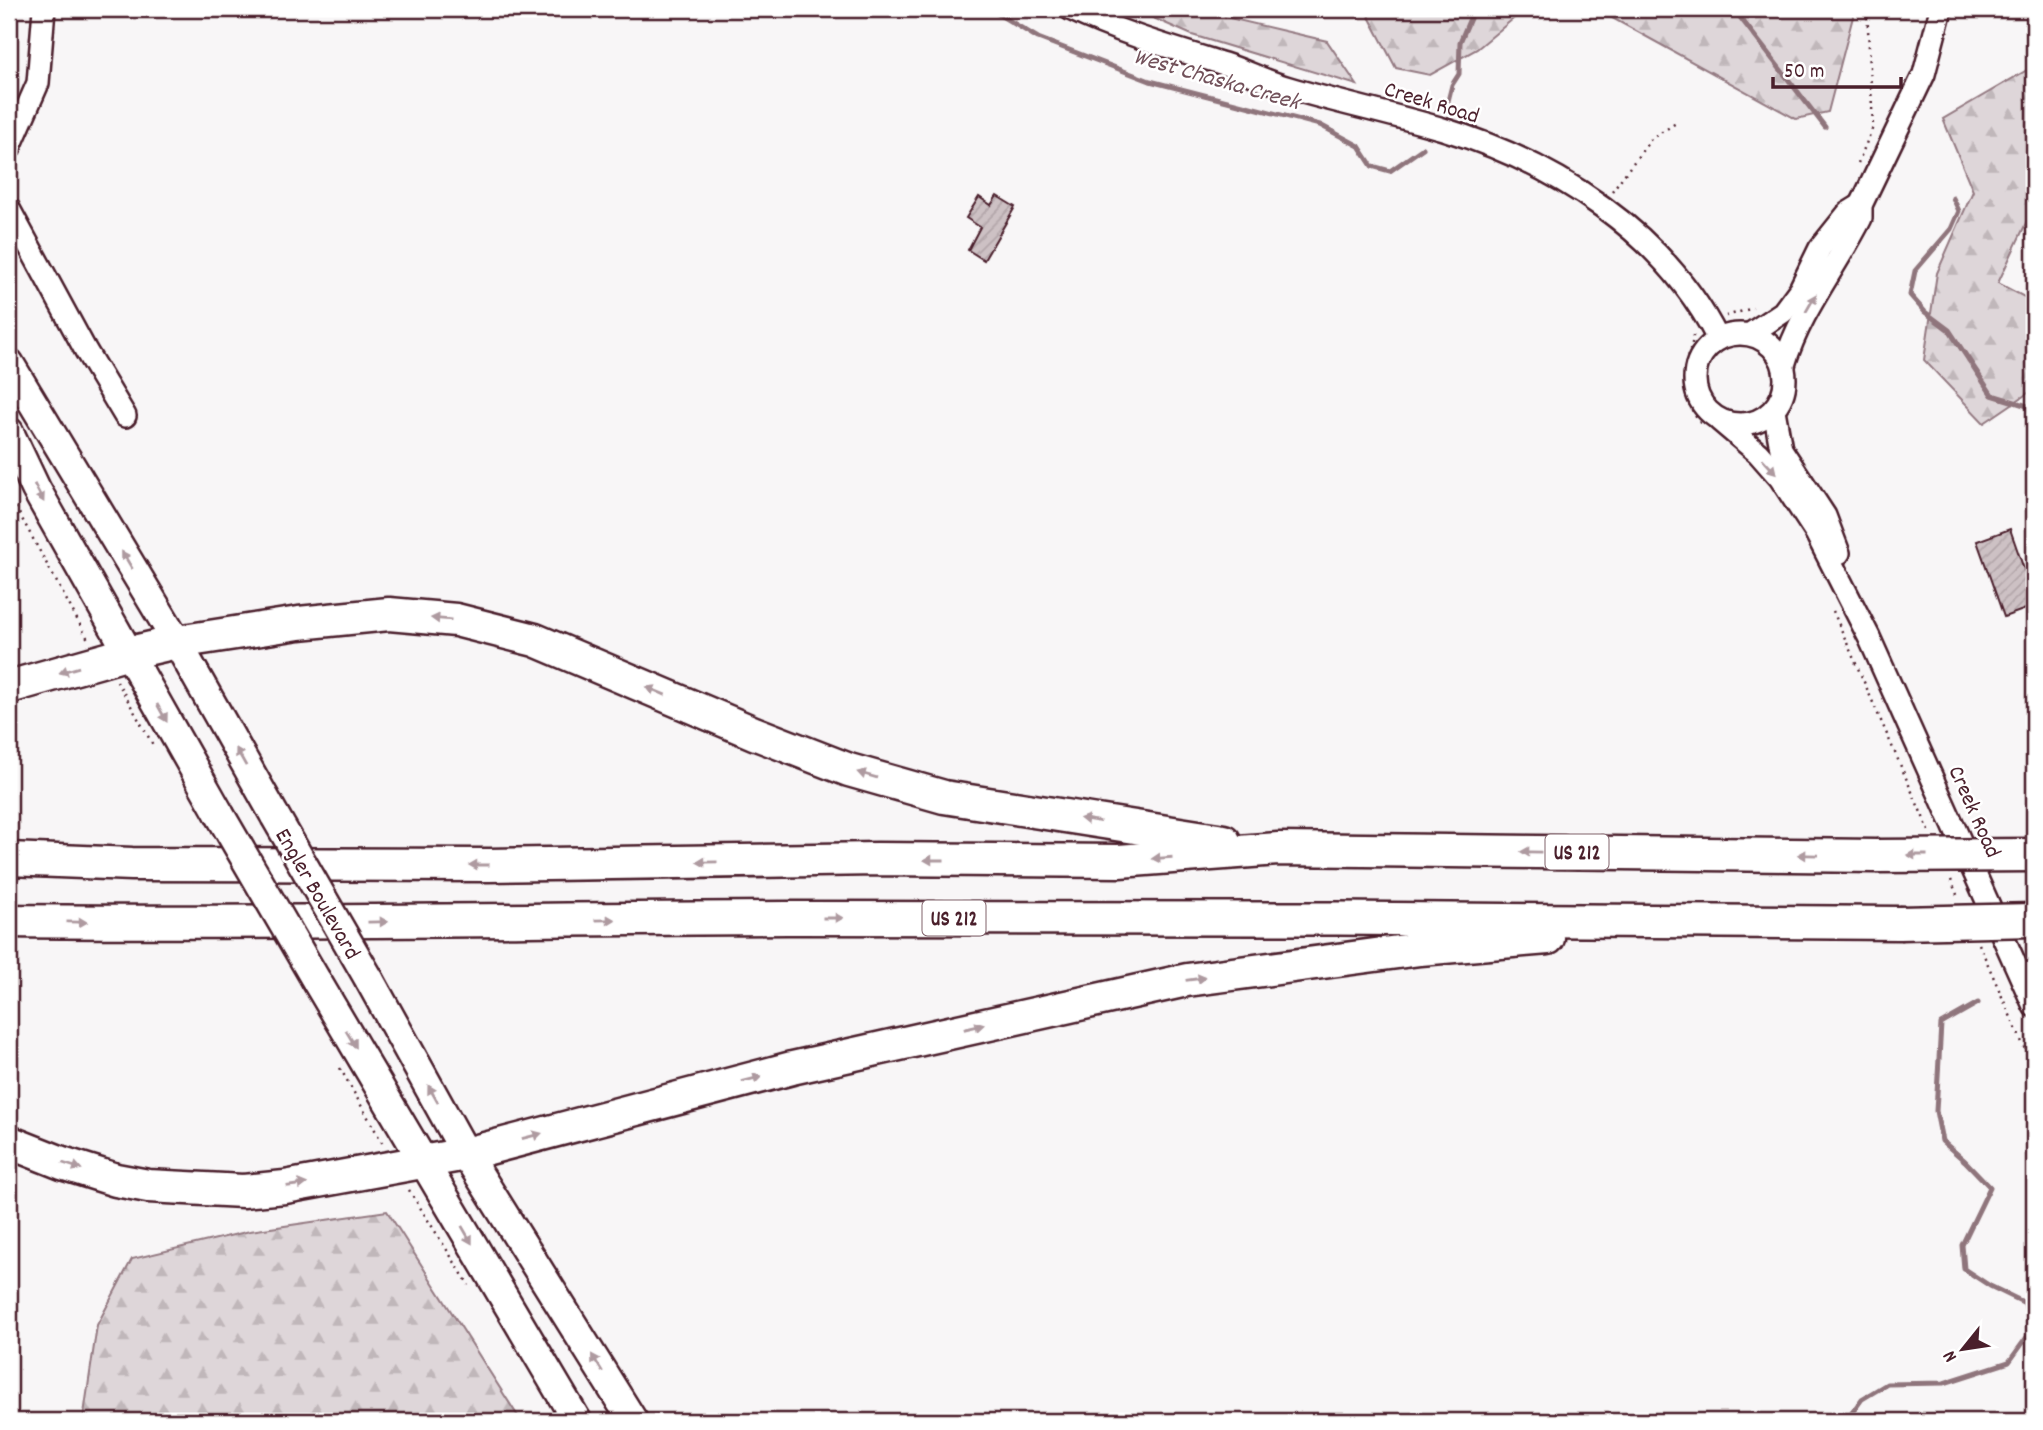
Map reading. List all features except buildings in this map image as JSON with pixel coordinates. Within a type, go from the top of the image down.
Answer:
[{"type":"highway","points":[[9,687],[177,642],[299,623],[389,614],[456,620],[535,640],[754,733],[849,770],[944,797],[1278,849]]},
{"type":"highway","name":"US 212","points":[[9,859],[132,864],[434,865],[877,859],[1119,861],[1278,849],[1876,856],[2034,855]]},
{"type":"highway","name":"US 212","points":[[9,921],[230,923],[782,918],[1270,918],[1900,923],[2034,920]]},
{"type":"highway","points":[[9,1142],[62,1163],[116,1180],[148,1186],[243,1191],[327,1181],[466,1154],[792,1068],[1187,980],[1420,949],[1718,921]]},
{"type":"main road","name":"Engler Boulevard","points":[[9,363],[177,642],[466,1154],[633,1421]]},
{"type":"main road","name":"Engler Boulevard","points":[[9,432],[36,489],[220,816],[577,1421]]},
{"type":"street","points":[[9,149],[38,83],[43,48],[44,9]]},
{"type":"street","name":"Creek Road","points":[[1070,9],[1109,28],[1228,65],[1287,88],[1446,130],[1546,169],[1601,205],[1647,243],[1704,310],[1713,330]]},
{"type":"street","points":[[1784,365],[1791,340],[1809,305],[1861,218],[1861,205],[1924,74],[1941,9]]},
{"type":"street","points":[[1750,334],[1783,312],[1800,289],[1820,248],[1848,214],[1861,205]]},
{"type":"street","points":[[9,209],[86,351],[125,416]]},
{"type":"street","points":[[1713,330],[1750,334],[1765,340],[1776,351],[1784,365],[1786,381],[1782,397],[1773,410],[1761,420],[1747,424],[1712,425],[1695,386],[1699,358],[1713,330]]},
{"type":"street","name":"Creek Road","points":[[1773,410],[1781,449],[1825,516],[1869,637]]},
{"type":"street","name":"Creek Road","points":[[1712,425],[1758,453],[1798,502],[1869,637],[2034,1006]]},
{"type":"path","points":[[1858,164],[1873,127],[1867,9]]},
{"type":"path","points":[[1601,205],[1651,139],[1676,123]]},
{"type":"path","points":[[1712,425],[1695,418],[1687,400],[1684,382],[1686,362],[1693,342],[1692,326],[1713,330],[1763,305]]},
{"type":"path","points":[[9,495],[83,632]]},
{"type":"path","points":[[1832,610],[1933,840]]},
{"type":"path","points":[[1950,878],[1961,904]]},
{"type":"path","points":[[1978,942],[2034,1070]]},
{"type":"green space","points":[[1133,9],[1222,9],[1225,17],[1327,41],[1357,85],[1192,35]]},
{"type":"green space","points":[[1365,9],[1525,9],[1477,49],[1430,75],[1396,68]]},
{"type":"green space","points":[[1596,9],[1855,9],[1828,112],[1796,119]]},
{"type":"green space","points":[[2034,66],[2034,206],[1998,283],[2034,302],[2034,389],[1984,423],[1924,360],[1937,273],[1973,191],[1943,119]]},
{"type":"green space","points":[[387,1211],[521,1421],[83,1421],[97,1325],[132,1259],[250,1231]]},
{"type":"waterway","name":"West Chaska Creek","points":[[990,9],[1038,38],[1150,81],[1320,125],[1359,146],[1372,166],[1390,171],[1423,148]]},
{"type":"waterway","name":"West Chaska Creek","points":[[1446,109],[1452,85],[1459,74],[1460,42],[1474,9]]},
{"type":"waterway","name":"West Chaska Creek","points":[[1729,9],[1736,12],[1825,127]]},
{"type":"waterway","name":"West Chaska Creek","points":[[1953,198],[1959,211],[1951,229],[1915,271],[1910,295],[1925,312],[1949,330],[1992,395],[2034,408]]},
{"type":"waterway","points":[[1846,1421],[1862,1399],[1887,1384],[1944,1383],[2009,1362],[2030,1333],[2025,1303],[1990,1286],[1964,1269],[1962,1245],[1990,1187],[1942,1141],[1936,1111],[1941,1024],[1978,1003]]}]
